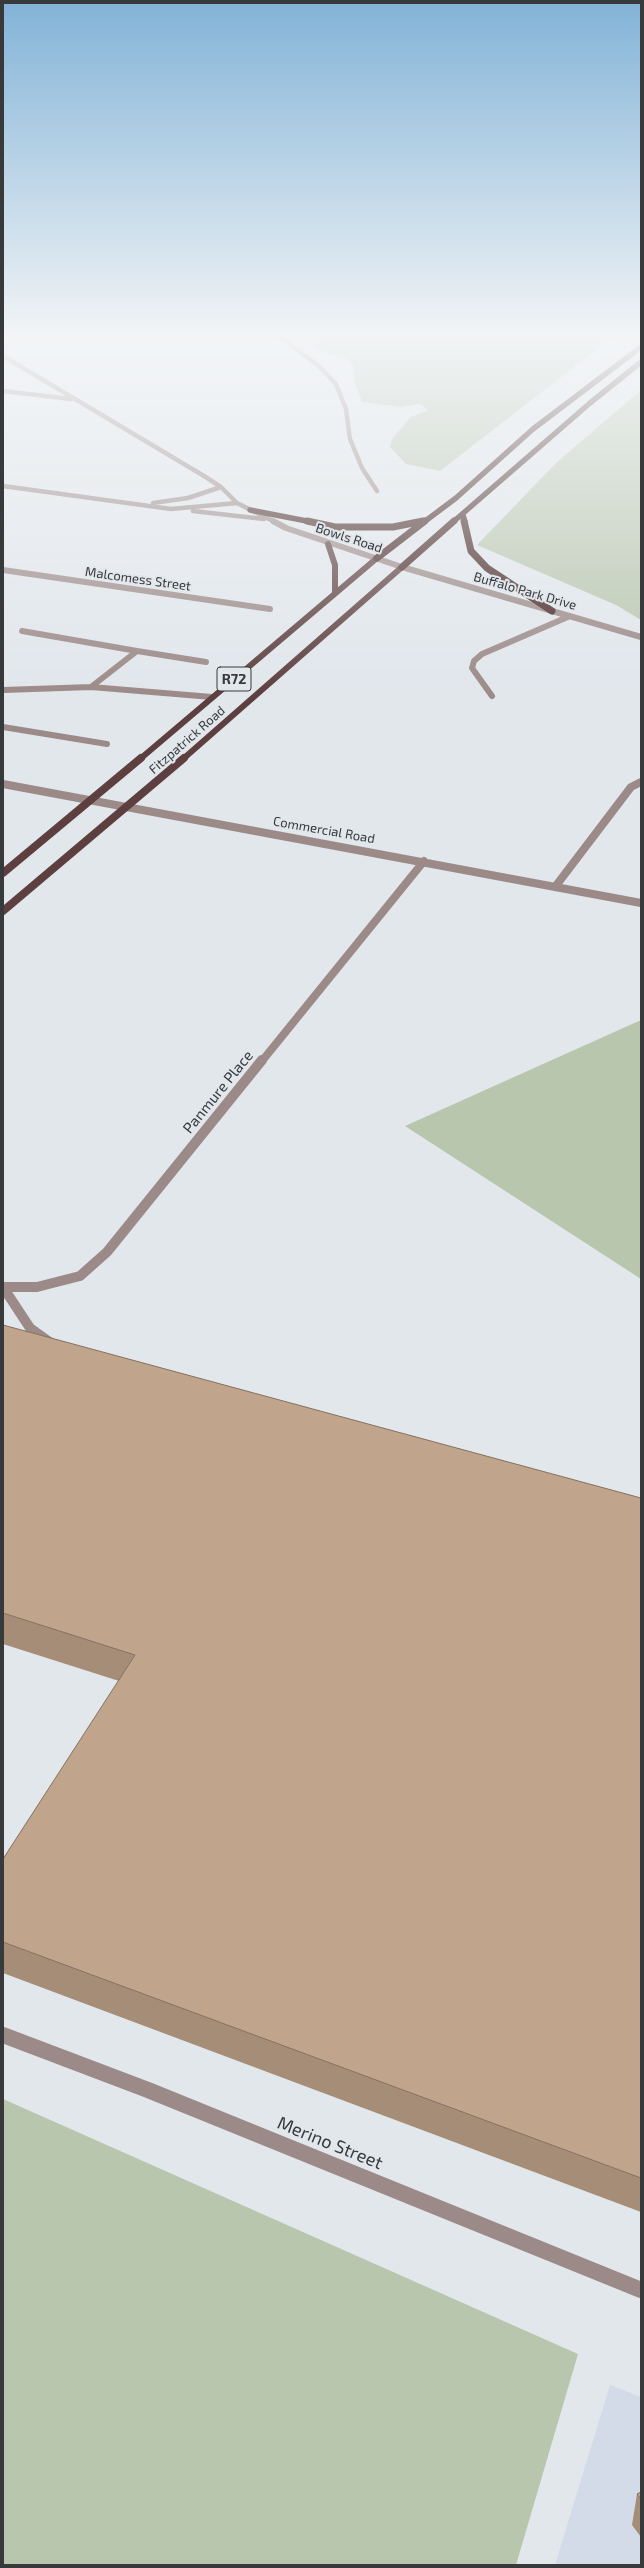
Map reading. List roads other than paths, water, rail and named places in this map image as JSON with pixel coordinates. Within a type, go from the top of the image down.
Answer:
[{"type":"highway","name":"R72","points":[[377,558],[456,498],[503,456]]},
{"type":"highway","name":"R72","points":[[402,567],[530,456]]},
{"type":"highway","points":[[250,510],[335,527],[393,527],[428,520]]},
{"type":"highway","points":[[463,515],[471,551],[482,562],[513,586],[552,611]]},
{"type":"main road","points":[[328,544],[335,565],[335,592]]},
{"type":"main road","name":"Fitzpatrick Road","points":[[3,873],[377,558]]},
{"type":"main road","name":"Fitzpatrick Road","points":[[3,910],[129,806],[402,567]]},
{"type":"street","name":"Bowls Road","points":[[169,456],[221,487],[237,503],[250,510],[328,544],[402,567]]},
{"type":"street","points":[[357,456],[362,468],[377,490]]},
{"type":"street","points":[[3,486],[135,505],[272,520]]},
{"type":"street","points":[[135,505],[188,498],[221,487]]},
{"type":"street","points":[[171,509],[237,503]]},
{"type":"street","name":"Buffalo Park Drive","points":[[402,567],[641,637]]},
{"type":"street","name":"Malcomess Street","points":[[3,570],[270,609]]},
{"type":"street","points":[[492,696],[472,668],[474,661],[482,654],[570,616]]},
{"type":"street","points":[[22,631],[206,662]]},
{"type":"street","points":[[91,687],[137,651]]},
{"type":"street","points":[[3,690],[91,687],[172,692],[212,697]]},
{"type":"street","points":[[3,727],[108,744]]},
{"type":"street","points":[[555,887],[631,787],[641,782]]},
{"type":"street","name":"Commercial Road","points":[[3,784],[129,806],[641,902]]},
{"type":"street","name":"Panmure Place","points":[[3,1287],[37,1287],[80,1276],[107,1252],[424,861]]},
{"type":"street","name":"Panmure Place","points":[[3,1287],[30,1328],[60,1349]]},
{"type":"street","name":"Merino Street","points":[[3,2035],[148,2090],[641,2290]]}]
